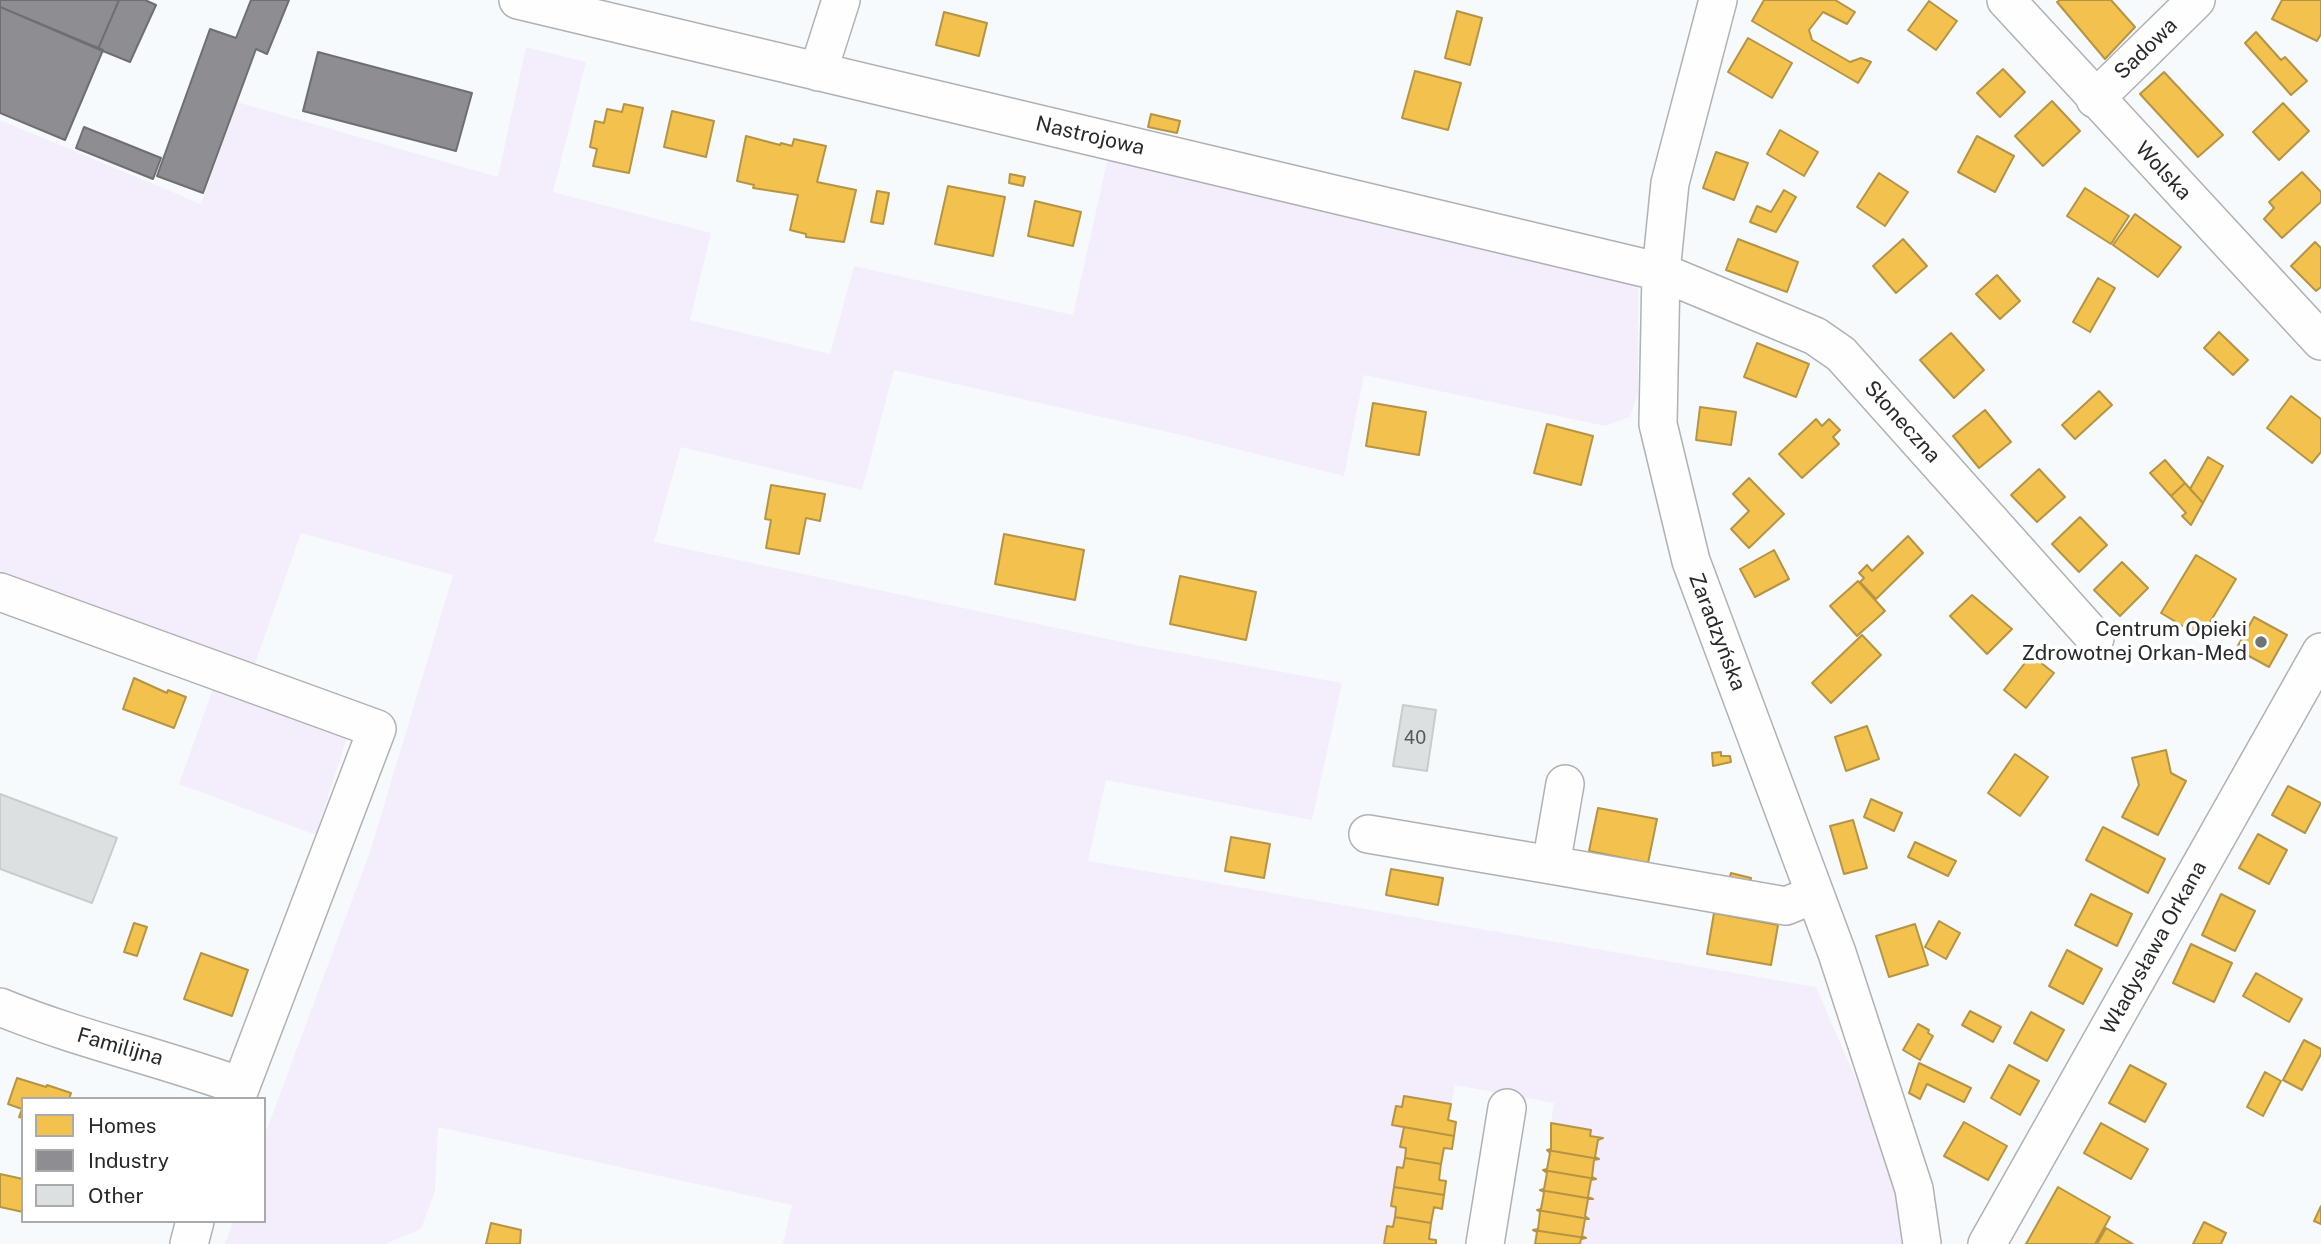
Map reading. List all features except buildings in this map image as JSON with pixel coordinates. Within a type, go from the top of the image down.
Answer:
[{"type":"street","name":"Nastrojowa","points":[[518,0],[1661,272]]},
{"type":"street","points":[[818,72],[841,0]]},
{"type":"street","name":"Zaradzyńska","points":[[1718,0],[1670,183],[1661,272],[1658,424],[1691,561],[1815,894],[1914,1189],[1922,1244]]},
{"type":"street","name":"Wolska","points":[[2006,0],[2095,99],[2320,338]]},
{"type":"street","name":"Sadowa","points":[[2095,99],[2196,0]]},
{"type":"street","name":"Słoneczna","points":[[1661,272],[1815,336],[1841,354],[2095,638]]},
{"type":"street","points":[[0,592],[377,729],[238,1093]]},
{"type":"street","name":"Władysława Orkana","points":[[1987,1244],[2321,652]]},
{"type":"street","points":[[1551,865],[1565,784]]},
{"type":"street","points":[[1368,834],[1786,906],[1815,894]]},
{"type":"street","name":"Familijna","points":[[0,1007],[114,1048],[174,1062],[238,1093]]},
{"type":"street","points":[[1485,1244],[1507,1108]]},
{"type":"street","points":[[189,1244],[194,1223]]},
{"type":"shaded area","points":[[526,47],[586,62],[553,192],[711,233],[690,320],[830,354],[854,266],[1073,315],[1109,153],[1638,273],[1638,393],[1630,417],[1605,426],[1364,375],[1344,476],[1181,435],[894,370],[862,490],[681,447],[654,542],[1136,645],[1342,683],[1312,820],[1106,780],[1088,861],[1816,987],[1882,1139],[1906,1244],[1580,1244],[1581,1239],[1586,1240],[1582,1236],[1585,1219],[1590,1218],[1585,1216],[1588,1199],[1593,1198],[1588,1197],[1591,1180],[1596,1178],[1592,1177],[1594,1160],[1599,1158],[1595,1157],[1598,1140],[1603,1139],[1590,1136],[1591,1129],[1551,1123],[1554,1103],[1455,1085],[1451,1104],[1404,1096],[1402,1107],[1395,1106],[1392,1125],[1404,1127],[1401,1146],[1406,1148],[1403,1168],[1397,1167],[1391,1206],[1396,1207],[1393,1227],[1384,1244],[783,1244],[792,1205],[438,1127],[435,1191],[421,1229],[385,1244],[225,1244],[232,1223],[266,1223],[266,1132],[370,852],[453,575],[301,533],[251,675],[0,582],[0,120],[201,204],[237,102],[498,177]]},
{"type":"shaded area","points":[[215,683],[348,734],[316,835],[179,784]]},
{"type":"place","name":"Centrum Opieki Zdrowotnej Orkan-Med","points":[[2261,642]]}]
